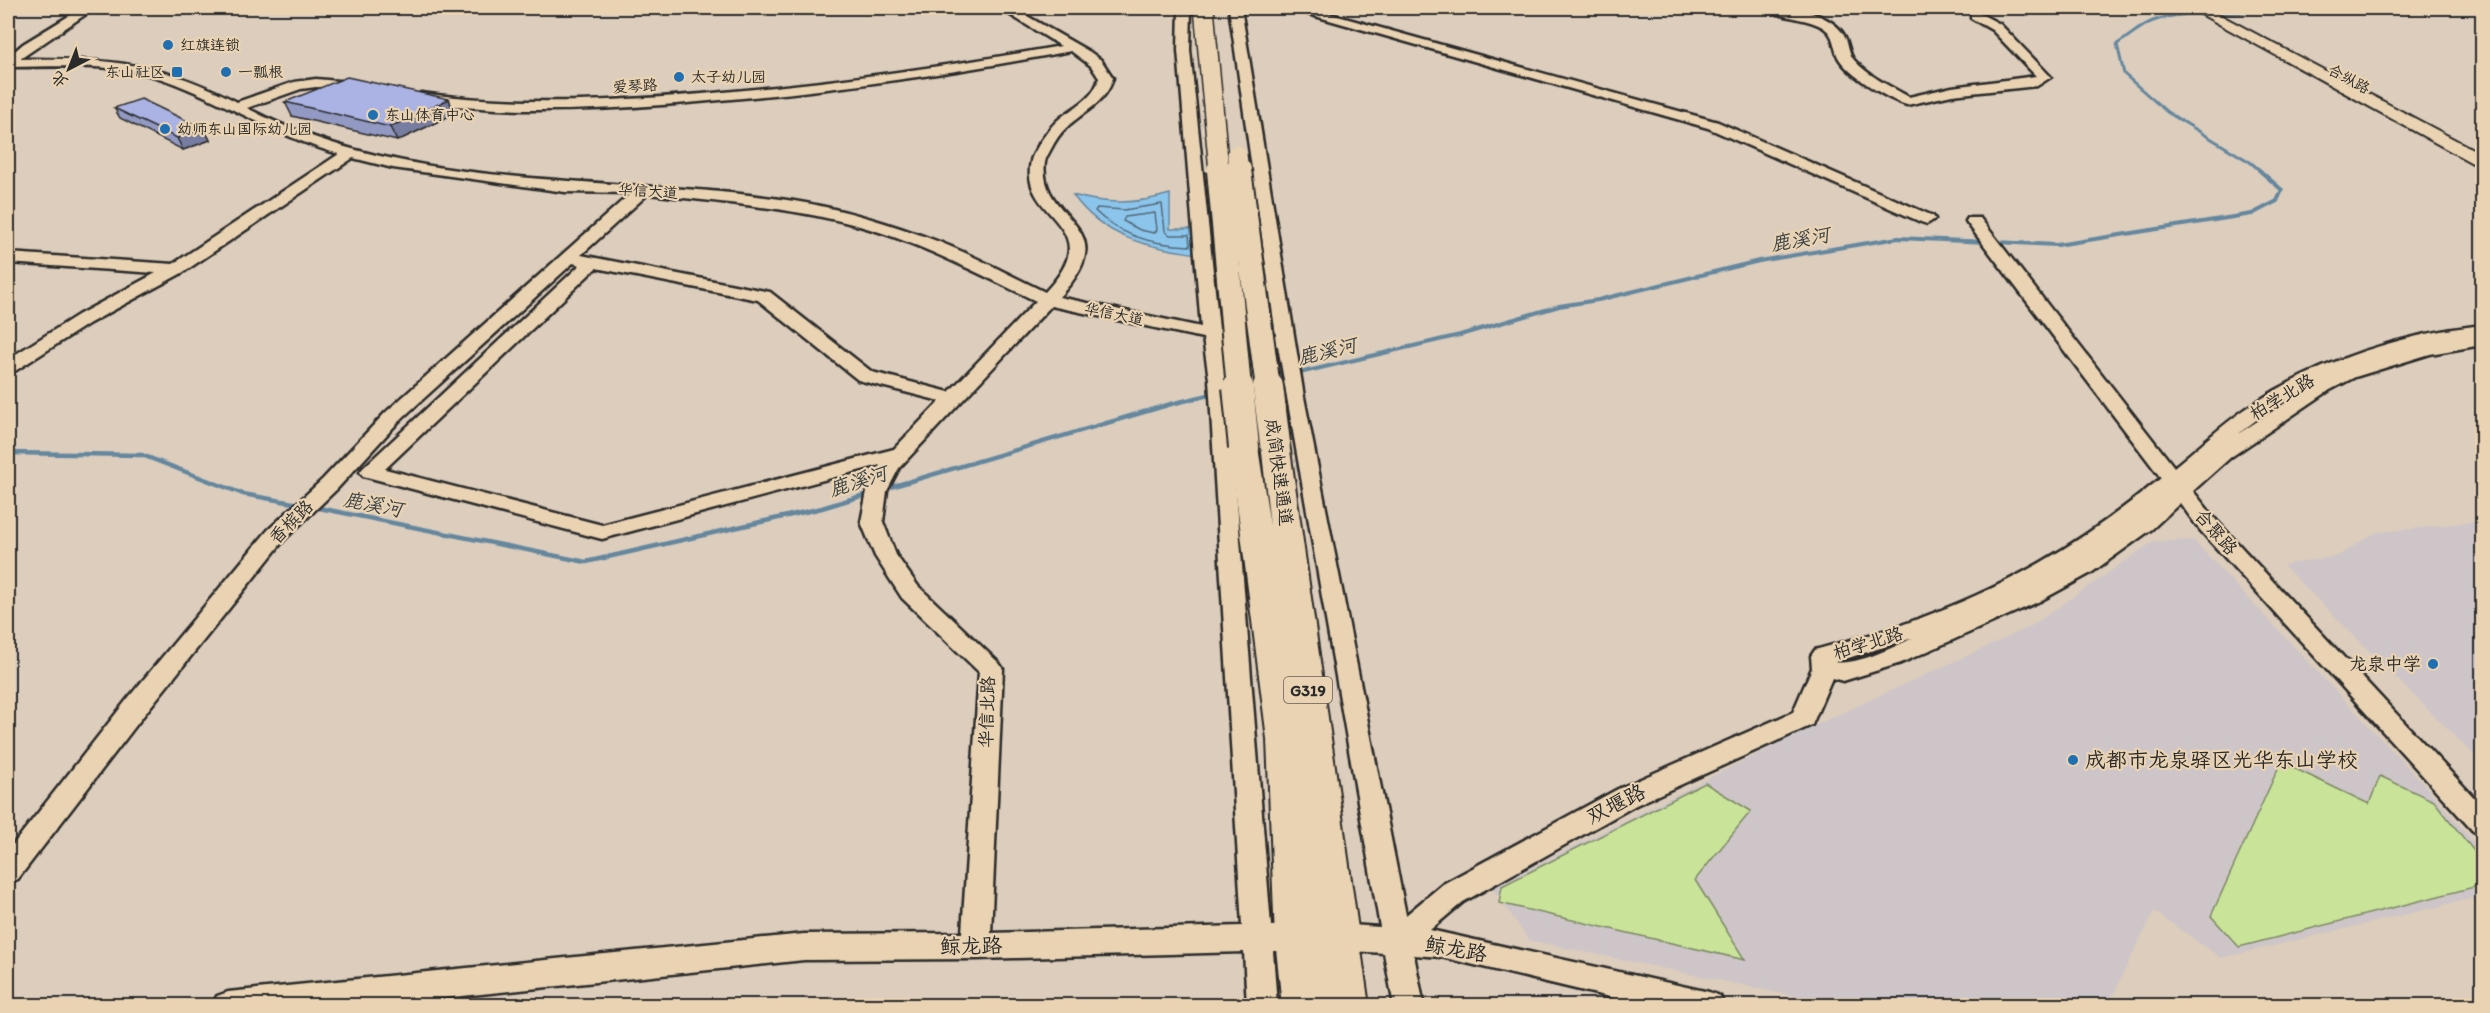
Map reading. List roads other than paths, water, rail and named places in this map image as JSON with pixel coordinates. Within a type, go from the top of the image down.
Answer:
[{"type":"highway","name":"成简快速通道","points":[[1204,8],[1260,445]]},
{"type":"highway","name":"成简快速通道","points":[[1218,8],[1260,445],[1285,739],[1296,938]]},
{"type":"highway","name":"G319","points":[[1296,938],[1304,1005]]},
{"type":"highway","name":"G319","points":[[1296,938],[1347,1005]]},
{"type":"main road","name":"合纵路","points":[[2196,8],[2482,160]]},
{"type":"main road","name":"合纵路","points":[[2216,8],[2482,149]]},
{"type":"street","points":[[8,47],[73,8]]},
{"type":"street","points":[[8,63],[27,47],[89,8]]},
{"type":"street","points":[[591,263],[370,472],[602,532],[895,459],[1047,300],[1070,274],[1078,255],[1075,235],[1048,204],[1039,181],[1038,160],[1050,137],[1062,124],[1097,98],[1106,82],[1102,70],[1096,63],[1074,47],[1005,8]]},
{"type":"street","points":[[1185,8],[1184,50],[1220,415],[1296,938],[1262,1005]]},
{"type":"street","points":[[1235,8],[1295,397],[1410,1005]]},
{"type":"street","points":[[1298,8],[1713,124],[1927,219]]},
{"type":"street","points":[[1773,8],[1805,16],[1833,29],[1843,42],[1845,58],[1857,70],[1907,101],[1952,91],[2037,82],[2044,77],[1996,27],[1975,15]]},
{"type":"street","name":"爱琴路","points":[[406,95],[504,105],[588,105],[665,101],[873,80],[1074,47]]},
{"type":"street","name":"华信大道","points":[[8,63],[72,62],[119,65],[164,75],[208,92],[314,143],[393,164],[565,187],[645,189],[795,206],[863,222],[937,248],[1047,300],[1211,334],[1286,341]]},
{"type":"street","points":[[236,107],[300,85],[332,83],[373,89]]},
{"type":"street","points":[[8,367],[84,319],[176,269],[351,153]]},
{"type":"street","name":"香槟路","points":[[8,871],[138,704],[276,535],[330,484],[393,416],[645,189]]},
{"type":"street","name":"合聚路","points":[[1974,220],[2014,276],[2208,525],[2482,823]]},
{"type":"street","points":[[8,258],[176,269]]},
{"type":"street","points":[[568,258],[764,296],[865,376],[952,398]]},
{"type":"street","name":"柏学北路","points":[[1824,668],[1844,672],[1893,657],[2032,595],[2083,568],[2122,541],[2177,485],[2260,408],[2324,372],[2397,346],[2482,330]]},
{"type":"street","name":"柏学北路","points":[[2177,485],[2323,386],[2348,373],[2427,349],[2482,340]]},
{"type":"street","name":"华信北路","points":[[895,459],[877,491],[872,522],[886,556],[910,592],[991,669],[976,946]]},
{"type":"street","name":"双堰路","points":[[1397,941],[1453,893],[1512,859],[1627,797],[1803,718],[1824,668]]},
{"type":"street","name":"鲸龙路","points":[[228,1005],[804,947],[976,946],[1296,938],[1441,944],[1709,1005]]},
{"type":"water","points":[[1170,194],[1170,229],[1196,229],[1199,254],[1146,244],[1113,231],[1098,222],[1073,195],[1122,202],[1145,200]]},
{"type":"waterway","name":"鹿溪河","points":[[2261,171],[2167,112],[2124,74],[2117,44],[2148,23],[2166,17],[2236,13],[2264,8]]},
{"type":"waterway","name":"鹿溪河","points":[[1996,242],[2057,245],[2252,214],[2277,201],[2282,190],[2259,170]]},
{"type":"waterway","name":"鹿溪河","points":[[1274,379],[1460,335],[1559,306],[1598,300],[1759,261],[1898,238],[1987,242]]},
{"type":"waterway","name":"鹿溪河","points":[[884,489],[1171,404],[1213,394]]},
{"type":"waterway","name":"鹿溪河","points":[[8,453],[142,455],[243,494],[299,504]]},
{"type":"waterway","name":"鹿溪河","points":[[314,507],[586,562],[822,508],[871,493]]},
{"type":"place","name":"红旗连锁","points":[[168,45]]},
{"type":"place","name":"东山社区","points":[[177,72]]},
{"type":"place","name":"一瓢根","points":[[226,72]]},
{"type":"place","name":"太子幼儿园","points":[[679,77]]},
{"type":"place","name":"东山体育中心","points":[[373,115]]},
{"type":"place","name":"幼师东山国际幼儿园","points":[[165,129]]},
{"type":"place","name":"龙泉中学","points":[[2433,664]]},
{"type":"place","name":"成都市龙泉驿区光华东山学校","points":[[2073,760]]}]
